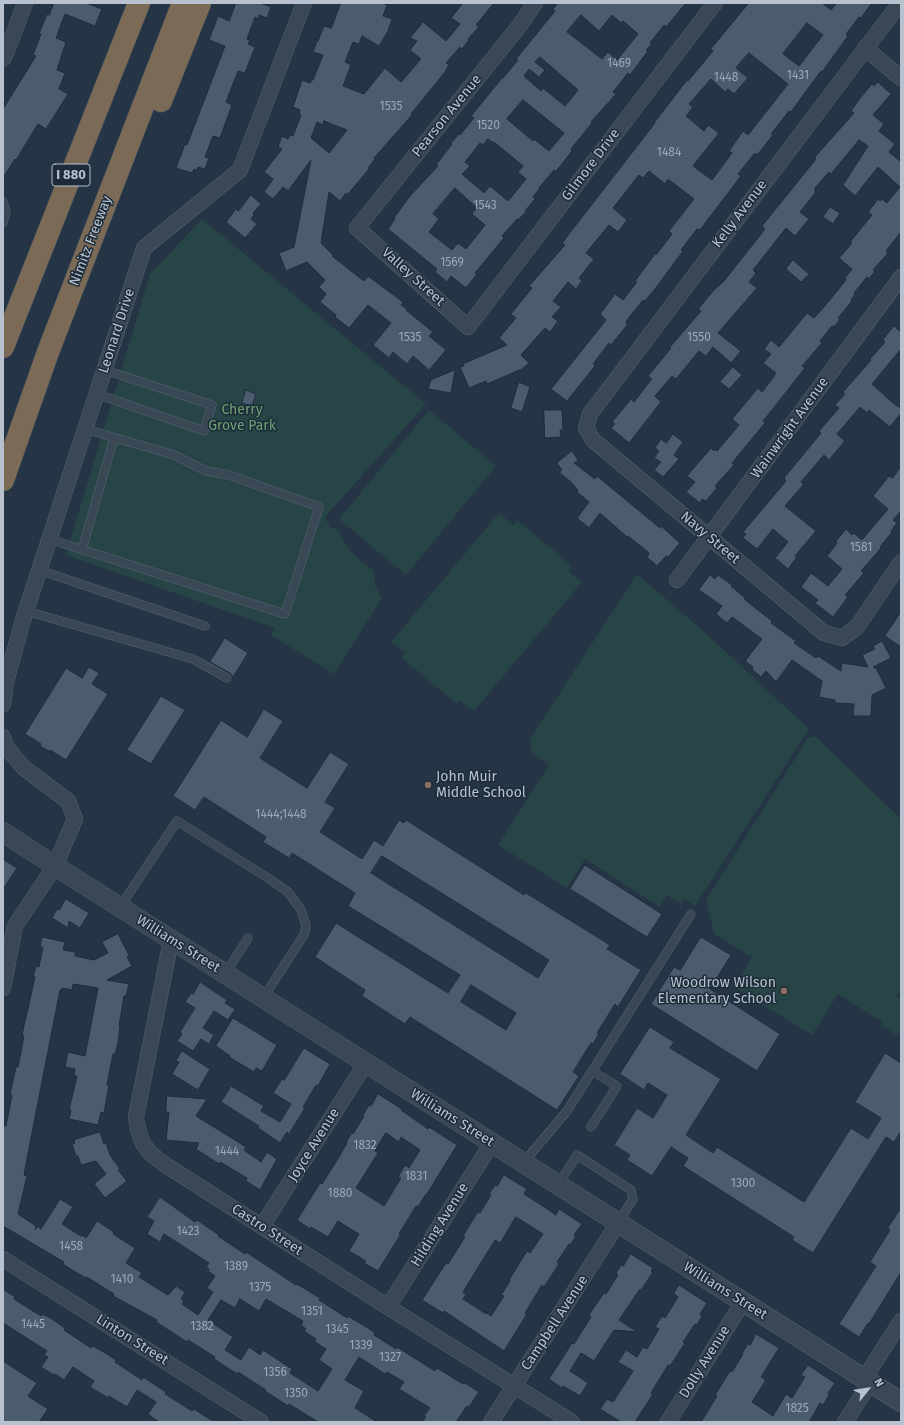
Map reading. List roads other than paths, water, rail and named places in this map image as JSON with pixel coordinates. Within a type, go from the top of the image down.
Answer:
[{"type":"highway","name":"I 880","points":[[3,347],[138,3]]},
{"type":"highway","name":"Nimitz Freeway","points":[[3,480],[48,352],[183,3]]},
{"type":"highway","points":[[89,248],[146,141],[200,3]]},
{"type":"street","points":[[3,59],[25,3]]},
{"type":"street","name":"Leonard Drive","points":[[3,704],[6,682],[26,610],[144,248],[240,170],[304,3]]},
{"type":"street","name":"Pearson Avenue","points":[[358,228],[520,25],[535,3]]},
{"type":"street","name":"Gilmore Drive","points":[[468,327],[715,3]]},
{"type":"street","name":"Kelly Avenue","points":[[586,428],[590,414],[900,3]]},
{"type":"street","points":[[865,48],[901,78]]},
{"type":"street","name":"Valley Street","points":[[358,228],[468,327]]},
{"type":"street","name":"Wainwright Avenue","points":[[678,580],[901,276]]},
{"type":"street","name":"Navy Street","points":[[586,428],[593,440],[824,633],[842,638],[858,627],[901,562]]},
{"type":"street","points":[[3,736],[6,747],[24,768],[68,801],[75,819],[55,866],[15,926],[3,988]]},
{"type":"street","name":"Williams Street","points":[[3,832],[901,1402]]},
{"type":"street","name":"Castro Street","points":[[171,940],[136,1117],[138,1133],[143,1146],[152,1156],[164,1164],[572,1422]]},
{"type":"street","name":"Joyce Avenue","points":[[262,1226],[366,1063]]},
{"type":"street","name":"Hilding Avenue","points":[[388,1307],[492,1143]]},
{"type":"street","name":"Campbell Avenue","points":[[491,1422],[618,1223]]},
{"type":"street","name":"Linton Street","points":[[3,1259],[261,1422]]},
{"type":"street","name":"Dolly Avenue","points":[[668,1422],[743,1302]]},
{"type":"street","points":[[845,1422],[901,1321]]},
{"type":"lane","points":[[3,202],[6,212],[3,223]]},
{"type":"lane","points":[[97,394],[204,431],[212,405],[104,370]]},
{"type":"lane","points":[[49,539],[285,614],[319,507],[229,474],[206,471],[174,455],[85,429]]},
{"type":"lane","points":[[82,550],[114,438]]},
{"type":"lane","points":[[39,570],[205,626]]},
{"type":"lane","points":[[26,610],[192,659],[228,678]]},
{"type":"lane","points":[[120,907],[177,821],[268,878],[288,892],[301,910],[306,925],[304,935],[263,998]]},
{"type":"lane","points":[[523,1163],[567,1111],[691,914]]},
{"type":"lane","points":[[225,974],[248,938]]},
{"type":"lane","points":[[591,1127],[617,1086],[592,1071]]},
{"type":"lane","points":[[558,1185],[577,1154],[631,1190],[633,1199],[618,1223]]},
{"type":"place","name":"John Muir Middle School","points":[[428,785]]},
{"type":"place","name":"Woodrow Wilson Elementary School","points":[[784,991]]},
{"type":"park label","name":"Cherry Grove Park","points":[[242,418]]}]
